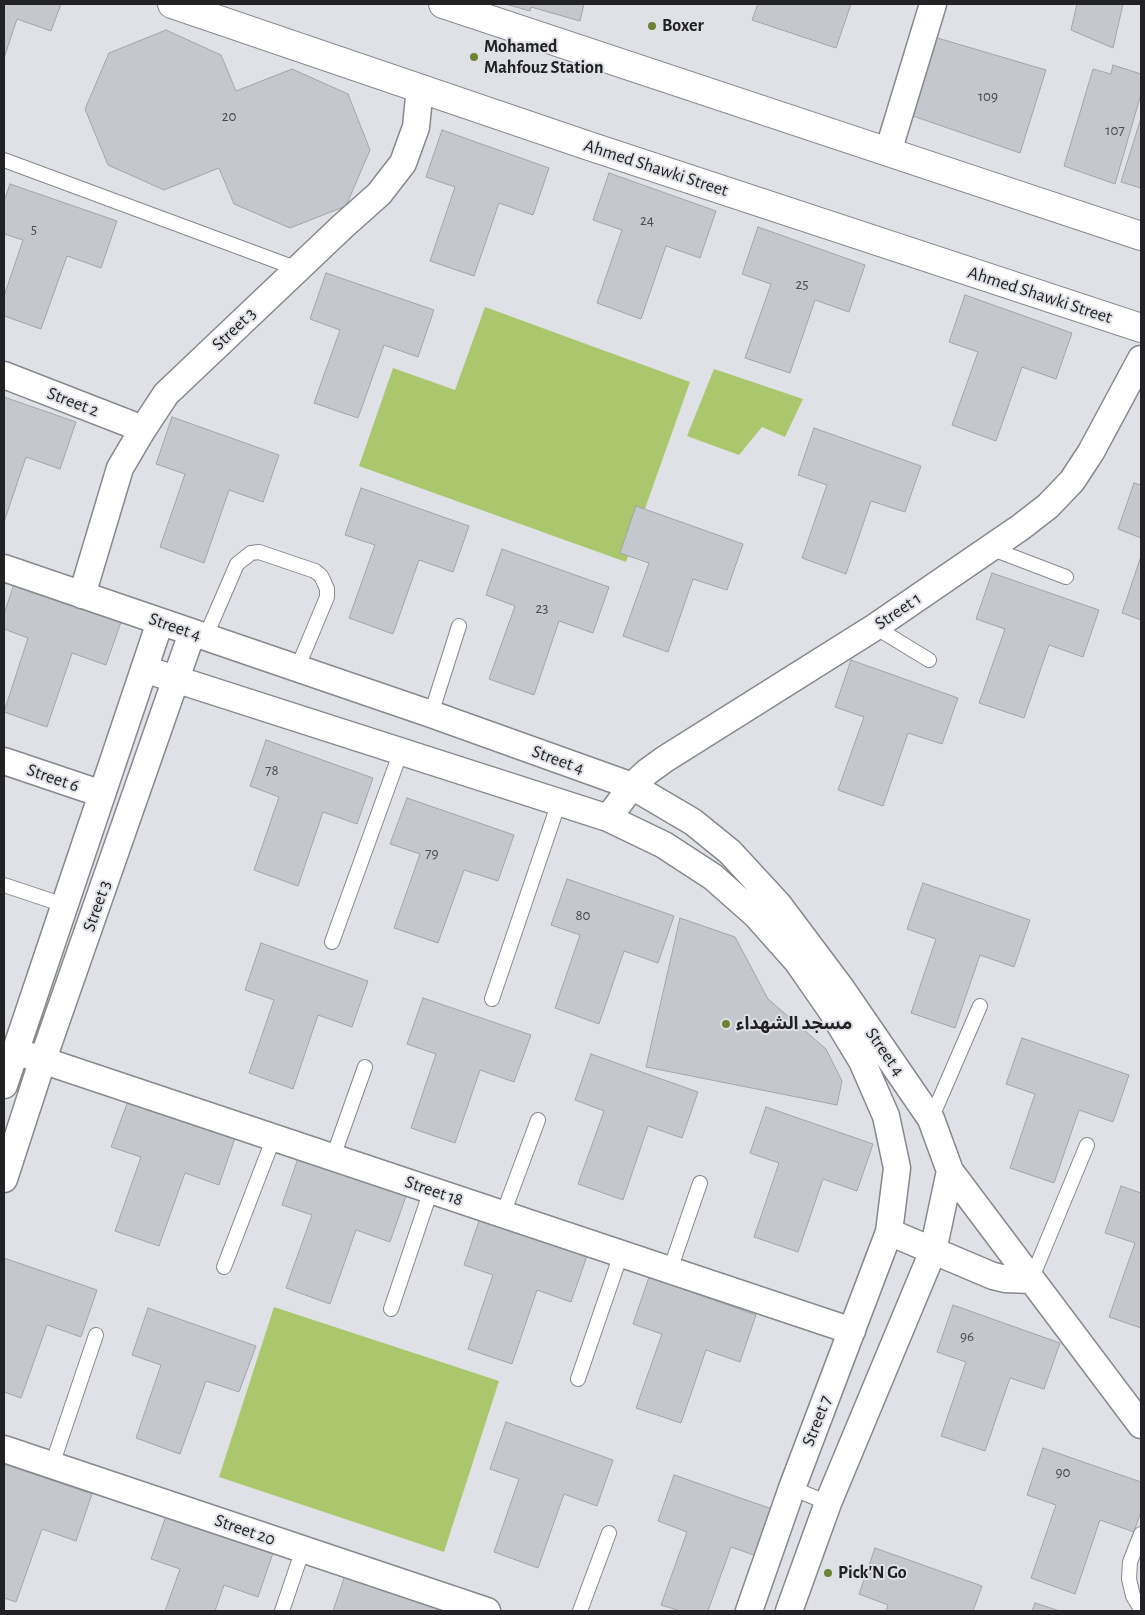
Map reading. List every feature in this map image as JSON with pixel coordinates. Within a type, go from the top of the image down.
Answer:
[{"type":"street","name":"Ahmed Shawki Street","points":[[172,4],[1141,328]]},
{"type":"street","points":[[443,4],[1141,236]]},
{"type":"street","points":[[888,152],[933,4]]},
{"type":"street","name":"Street 3","points":[[82,595],[120,468],[142,429],[166,394],[379,194],[402,164],[416,127],[420,88]]},
{"type":"street","name":"Street 1","points":[[608,818],[632,786],[665,759],[875,627],[1048,506],[1072,481],[1091,452],[1141,359]]},
{"type":"street","name":"Street 2","points":[[4,375],[142,429]]},
{"type":"street","name":"Street 4","points":[[4,568],[431,714],[632,786],[693,822],[730,852],[778,904],[831,1010],[862,1061],[886,1116],[897,1168],[889,1232]]},
{"type":"street","name":"Street 3","points":[[4,1085],[160,622]]},
{"type":"street","name":"Street 3","points":[[4,1180],[43,1059],[176,679],[199,635]]},
{"type":"street","name":"Street 4","points":[[144,669],[608,818],[664,845],[713,877],[802,952],[846,996],[931,1120],[950,1171],[1141,1425]]},
{"type":"street","name":"Street 6","points":[[4,761],[102,794]]},
{"type":"street","points":[[78,864],[108,874]]},
{"type":"street","name":"Street 18","points":[[16,1051],[852,1331]]},
{"type":"street","points":[[789,1611],[828,1503],[933,1251],[950,1171]]},
{"type":"street","points":[[889,1232],[993,1276],[1006,1279],[1031,1280]]},
{"type":"street","name":"Street 7","points":[[749,1611],[792,1488],[889,1232]]},
{"type":"street","name":"Street 20","points":[[4,1449],[487,1611]]},
{"type":"lane","points":[[4,160],[298,269]]},
{"type":"lane","points":[[990,548],[1066,577]]},
{"type":"lane","points":[[199,635],[237,564],[251,553],[259,552],[269,555],[315,571],[321,576],[327,589],[327,597],[297,669]]},
{"type":"lane","points":[[431,714],[459,626]]},
{"type":"lane","points":[[875,627],[929,660]]},
{"type":"lane","points":[[332,942],[402,752]]},
{"type":"lane","points":[[492,999],[559,802]]},
{"type":"lane","points":[[4,885],[64,905]]},
{"type":"lane","points":[[931,1120],[980,1006]]},
{"type":"lane","points":[[333,1157],[365,1066]]},
{"type":"lane","points":[[503,1214],[538,1120]]},
{"type":"lane","points":[[224,1267],[274,1137]]},
{"type":"lane","points":[[1031,1280],[1088,1145]]},
{"type":"lane","points":[[670,1270],[700,1183]]},
{"type":"lane","points":[[390,1308],[430,1190]]},
{"type":"lane","points":[[578,1380],[621,1254]]},
{"type":"lane","points":[[52,1465],[96,1335]]},
{"type":"lane","points":[[792,1488],[828,1503]]},
{"type":"lane","points":[[580,1611],[609,1533]]},
{"type":"lane","points":[[1141,1534],[1130,1562],[1129,1579],[1133,1596],[1141,1609]]},
{"type":"lane","points":[[282,1611],[303,1549]]},
{"type":"green space","points":[[485,307],[690,382],[626,562],[359,466],[393,368],[455,390]]},
{"type":"green space","points":[[714,369],[803,399],[785,437],[762,427],[739,455],[687,436]]},
{"type":"green space","points":[[274,1307],[499,1381],[444,1552],[219,1477]]},
{"type":"building","points":[[4,4],[61,4],[51,31],[17,19],[4,58]]},
{"type":"building","points":[[505,4],[584,4],[580,21],[531,7],[530,11]]},
{"type":"building","points":[[758,4],[851,4],[836,48],[752,20]]},
{"type":"building","points":[[1077,4],[1123,4],[1113,48],[1071,30]]},
{"type":"building","points":[[166,30],[221,55],[236,91],[292,69],[348,94],[370,150],[346,206],[290,228],[234,204],[219,168],[164,190],[108,165],[85,109],[109,53]]},
{"type":"building","points":[[934,37],[1046,70],[1020,153],[913,116]]},
{"type":"building","points":[[1113,65],[1141,74],[1141,94],[1115,184],[1064,166],[1093,69],[1111,74]]},
{"type":"building","points":[[1141,118],[1141,188],[1121,182]]},
{"type":"building","points":[[442,130],[549,168],[533,215],[499,203],[474,276],[430,261],[455,187],[426,177]]},
{"type":"building","points":[[609,173],[716,211],[700,258],[666,246],[641,319],[597,303],[622,230],[593,220]]},
{"type":"building","points":[[10,184],[117,221],[101,268],[67,256],[41,329],[4,316],[4,296],[23,240],[4,234],[4,201]]},
{"type":"building","points":[[758,227],[865,265],[849,312],[815,300],[790,373],[745,358],[771,284],[742,274]]},
{"type":"building","points":[[326,273],[434,310],[418,357],[384,345],[358,418],[314,403],[340,330],[310,319]]},
{"type":"building","points":[[965,295],[1072,333],[1056,379],[1022,367],[996,441],[952,425],[978,352],[949,342]]},
{"type":"building","points":[[4,397],[76,422],[60,469],[26,457],[4,522]]},
{"type":"building","points":[[172,417],[279,455],[263,502],[229,490],[204,563],[160,547],[185,474],[156,464]]},
{"type":"building","points":[[814,428],[921,466],[905,512],[871,501],[846,574],[802,558],[827,485],[798,475]]},
{"type":"building","points":[[1134,483],[1141,485],[1141,538],[1118,529]]},
{"type":"building","points":[[361,488],[469,526],[453,572],[419,560],[393,634],[349,618],[375,545],[345,535]]},
{"type":"building","points":[[636,506],[743,544],[727,590],[693,579],[668,652],[623,636],[649,563],[620,553]]},
{"type":"building","points":[[502,549],[609,587],[593,633],[559,621],[534,695],[489,679],[515,606],[486,595]]},
{"type":"building","points":[[1141,556],[1141,620],[1122,613]]},
{"type":"building","points":[[992,573],[1099,610],[1083,657],[1049,645],[1024,718],[979,703],[1005,629],[976,619]]},
{"type":"building","points":[[15,581],[122,619],[106,665],[72,653],[47,727],[4,712],[28,638],[4,629],[4,614]]},
{"type":"building","points":[[851,660],[958,698],[942,744],[908,733],[883,806],[838,790],[864,717],[835,707]]},
{"type":"building","points":[[266,740],[373,778],[357,824],[323,812],[298,886],[254,870],[279,797],[250,786]]},
{"type":"building","points":[[407,798],[514,835],[498,881],[464,870],[438,943],[394,928],[420,854],[390,844]]},
{"type":"building","points":[[567,879],[674,916],[658,963],[624,951],[599,1024],[555,1008],[580,935],[551,925]]},
{"type":"building","points":[[923,883],[1030,920],[1014,967],[980,955],[955,1028],[911,1013],[936,939],[907,929]]},
{"type":"building","name":"مسجد الشهداء","points":[[680,918],[735,937],[768,999],[826,1049],[842,1081],[837,1105],[646,1067]]},
{"type":"building","points":[[261,943],[368,981],[352,1027],[318,1015],[293,1089],[249,1073],[274,1000],[245,990]]},
{"type":"building","points":[[423,998],[531,1035],[514,1082],[480,1070],[455,1143],[411,1128],[436,1054],[407,1044]]},
{"type":"building","points":[[1022,1038],[1129,1075],[1113,1122],[1079,1110],[1054,1183],[1010,1168],[1035,1094],[1006,1084]]},
{"type":"building","points":[[591,1054],[698,1092],[682,1138],[648,1126],[623,1200],[578,1184],[604,1111],[575,1100]]},
{"type":"building","points":[[128,1101],[235,1138],[219,1185],[185,1173],[159,1246],[115,1231],[141,1157],[111,1147]]},
{"type":"building","points":[[766,1107],[873,1144],[857,1191],[823,1179],[798,1252],[754,1237],[779,1163],[750,1153]]},
{"type":"building","points":[[298,1158],[406,1196],[390,1242],[356,1230],[330,1304],[286,1288],[312,1215],[282,1205]]},
{"type":"building","points":[[1121,1186],[1141,1193],[1141,1328],[1109,1317],[1135,1243],[1105,1233]]},
{"type":"building","points":[[480,1218],[587,1256],[571,1302],[537,1290],[512,1364],[468,1349],[493,1275],[464,1265]]},
{"type":"building","points":[[4,1258],[97,1290],[81,1337],[47,1325],[21,1398],[4,1392]]},
{"type":"building","points":[[649,1277],[756,1315],[740,1362],[706,1350],[681,1423],[636,1408],[662,1334],[633,1324]]},
{"type":"building","points":[[953,1305],[1060,1343],[1044,1389],[1010,1378],[985,1451],[941,1436],[966,1362],[937,1352]]},
{"type":"building","points":[[148,1308],[256,1346],[239,1392],[206,1381],[180,1454],[136,1438],[161,1365],[132,1355]]},
{"type":"building","points":[[506,1422],[613,1460],[597,1506],[564,1494],[538,1568],[494,1552],[519,1479],[490,1469]]},
{"type":"building","points":[[1043,1448],[1141,1482],[1141,1511],[1134,1532],[1100,1520],[1075,1594],[1031,1578],[1056,1505],[1027,1495]]},
{"type":"building","points":[[4,1464],[92,1494],[76,1541],[42,1529],[16,1602],[4,1598]]},
{"type":"building","points":[[674,1475],[781,1512],[765,1559],[731,1547],[708,1611],[680,1611],[661,1605],[687,1532],[658,1521]]},
{"type":"building","points":[[167,1513],[274,1550],[258,1597],[224,1585],[215,1611],[165,1611],[180,1569],[151,1559]]},
{"type":"building","points":[[875,1548],[982,1586],[973,1611],[886,1611],[888,1605],[859,1594]]},
{"type":"building","points":[[345,1575],[449,1611],[333,1611]]},
{"type":"building","points":[[1035,1603],[1060,1611],[1032,1611]]},
{"type":"place","name":"Boxer","points":[[652,26]]},
{"type":"place","name":"Mohamed Mahfouz Station","points":[[474,57]]},
{"type":"place","name":"مسجد الشهداء","points":[[726,1024]]},
{"type":"place","name":"Pick'N Go","points":[[828,1573]]}]
